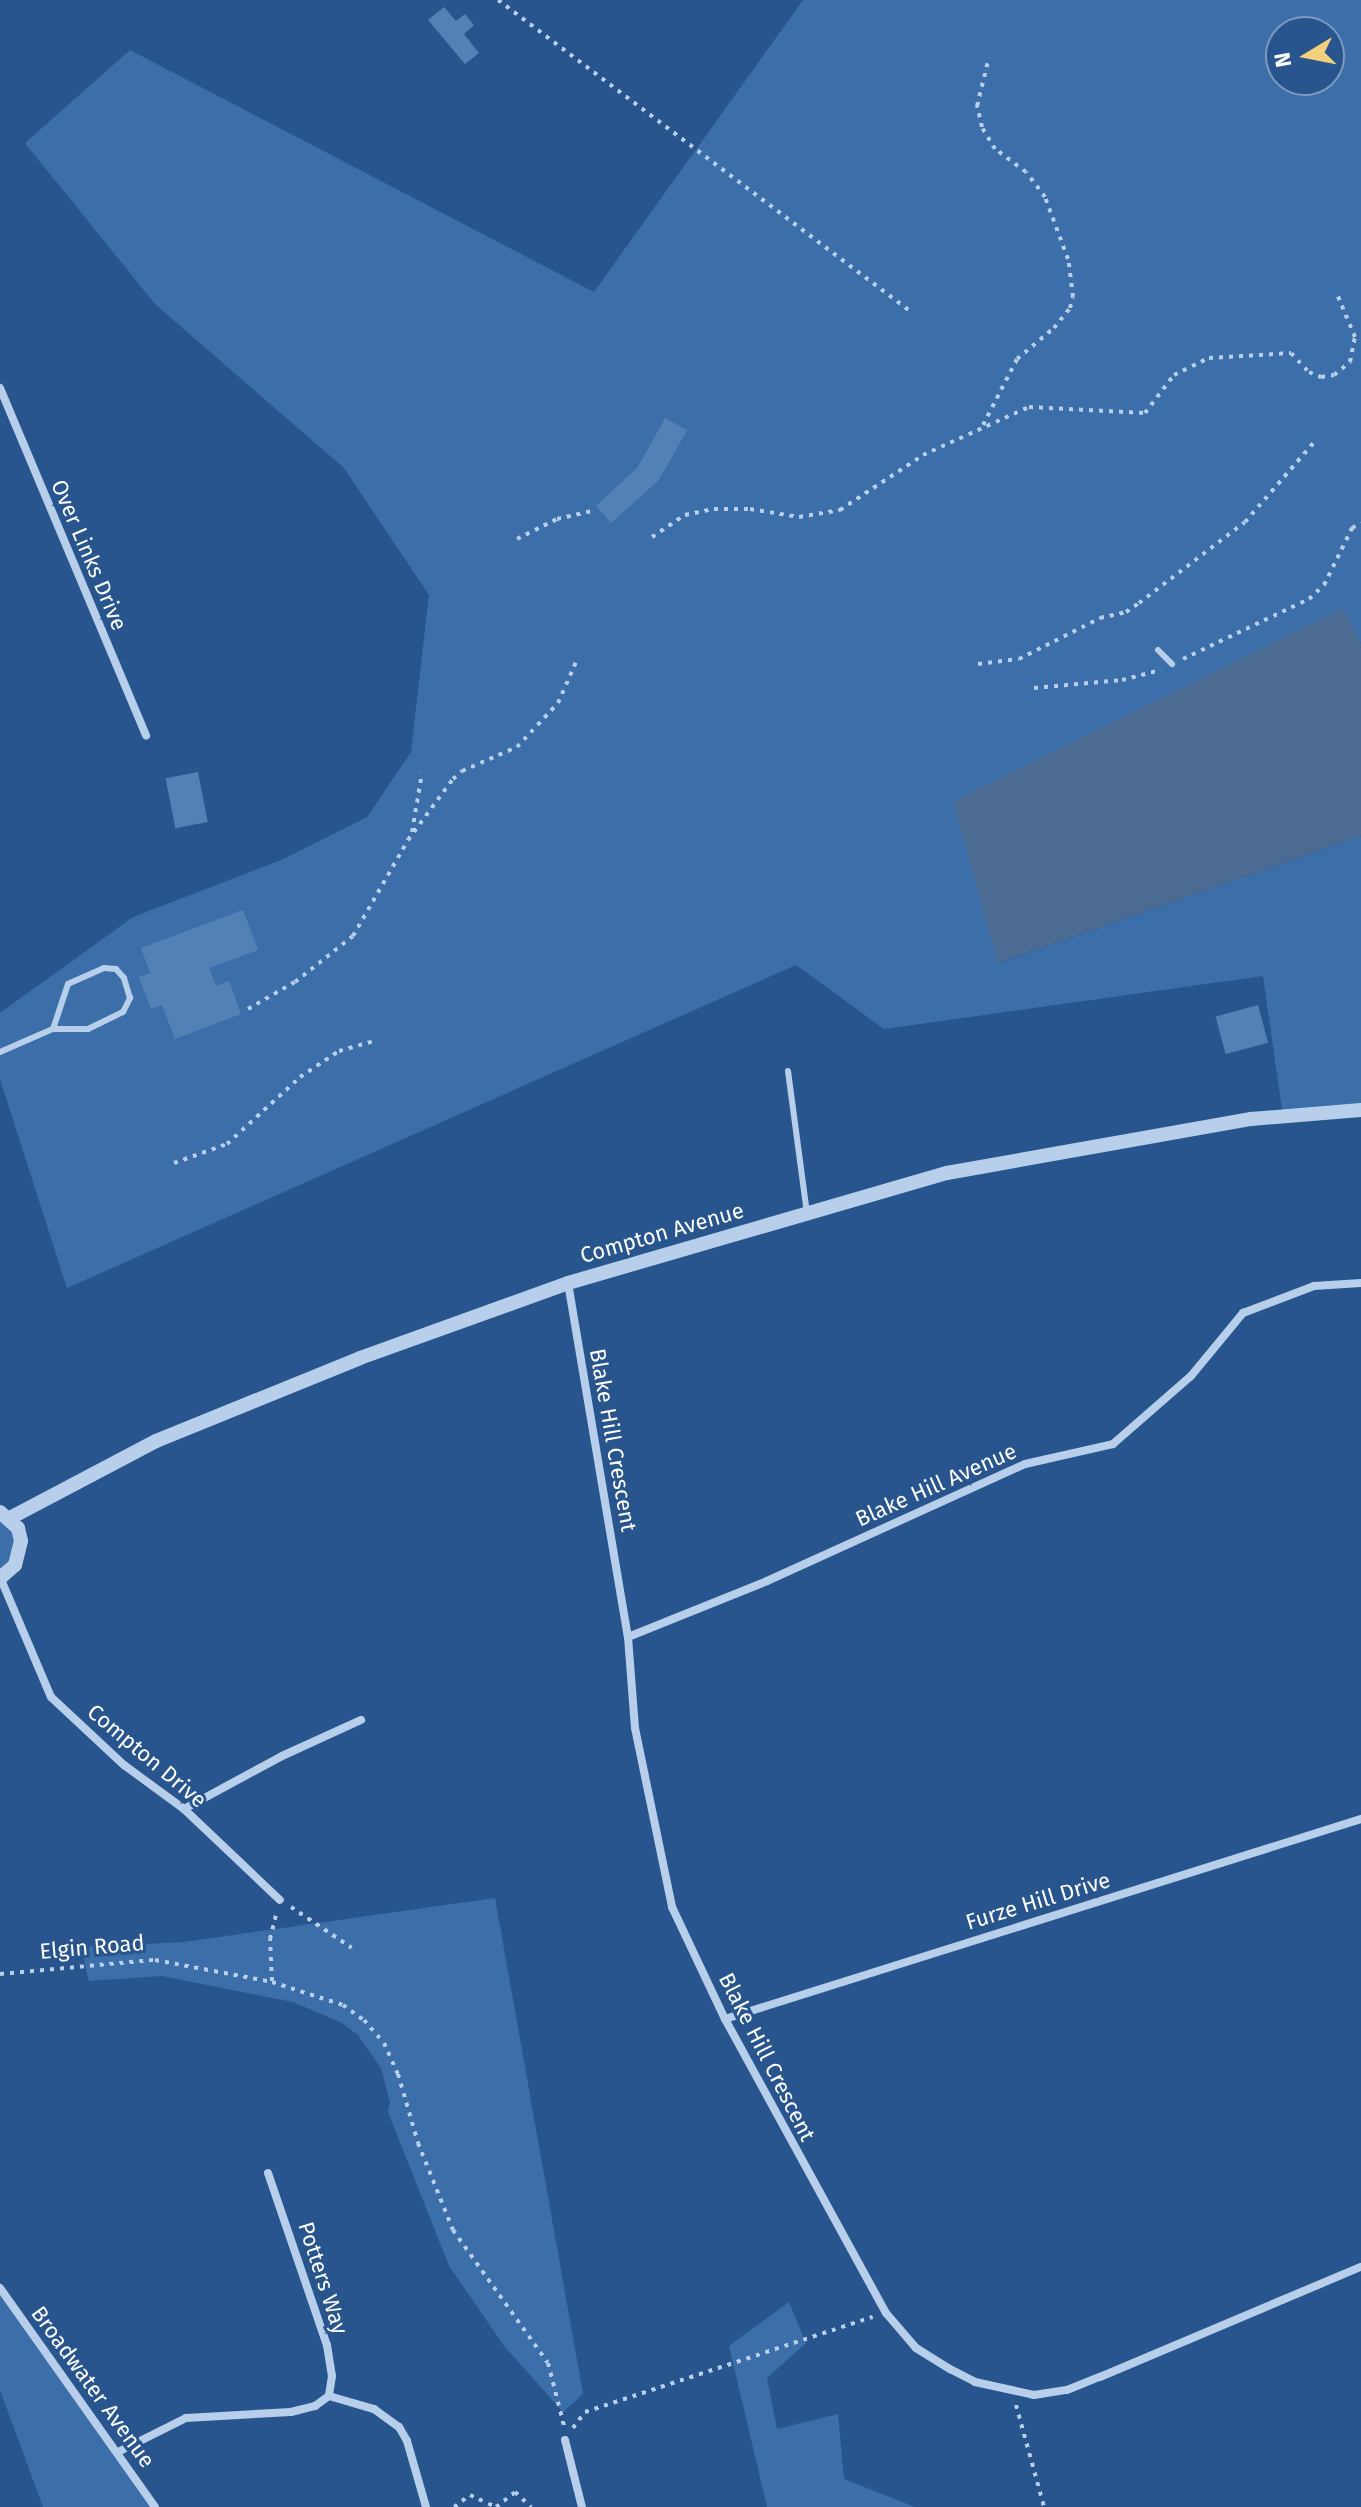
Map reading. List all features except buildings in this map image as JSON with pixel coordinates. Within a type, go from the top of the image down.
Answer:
[{"type":"street","name":"Over Links Drive","points":[[0,388],[146,736]]},
{"type":"street","name":"Compton Avenue","points":[[0,1578],[15,1565],[21,1541],[5,1515],[156,1441],[360,1358],[568,1283],[947,1173],[1251,1119],[1361,1110]]},
{"type":"street","name":"Blake Hill Crescent","points":[[568,1283],[628,1637],[635,1728],[672,1907],[725,2019],[886,2313],[916,2348],[950,2369],[975,2382],[1034,2395],[1067,2390],[1361,2267]]},
{"type":"street","name":"Blake Hill Avenue","points":[[628,1637],[767,1581],[1025,1464],[1113,1444],[1191,1376],[1243,1313],[1314,1286],[1361,1283]]},
{"type":"street","name":"Compton Drive","points":[[0,1578],[51,1697],[124,1765],[184,1809],[280,1900]]},
{"type":"street","points":[[184,1809],[282,1756],[361,1720]]},
{"type":"street","name":"Furze Hill Drive","points":[[725,2019],[1361,1819]]},
{"type":"street","name":"Potters Way","points":[[268,2173],[310,2286],[327,2345],[332,2376],[329,2396]]},
{"type":"street","name":"Broadwater Avenue","points":[[0,2288],[155,2507]]},
{"type":"street","points":[[118,2452],[186,2418],[291,2412],[315,2406],[329,2396],[374,2409],[399,2427],[411,2453],[426,2507]]},
{"type":"street","points":[[565,2440],[582,2507]]},
{"type":"lane","points":[[1158,650],[1172,664]]},
{"type":"lane","points":[[0,1052],[53,1029],[88,1029],[123,1012],[130,998],[124,978],[116,969],[104,968],[68,984],[53,1029]]},
{"type":"lane","points":[[788,1071],[807,1214]]},
{"type":"path","points":[[498,0],[910,311]]},
{"type":"path","points":[[983,425],[1017,359],[1054,328],[1070,308],[1073,297],[1068,259],[1045,197],[1026,172],[995,149],[982,127],[977,106],[989,57]]},
{"type":"path","points":[[652,537],[685,515],[714,509],[750,509],[799,517],[840,510],[901,468],[983,425],[1029,407],[1145,413],[1174,375],[1209,358],[1291,353],[1309,372],[1321,377],[1334,375],[1350,362],[1355,337],[1337,294]]},
{"type":"path","points":[[978,664],[1019,659],[1086,624],[1126,612],[1245,522],[1316,440]]},
{"type":"path","points":[[517,539],[557,519],[593,511]]},
{"type":"path","points":[[1034,688],[1134,678],[1172,664],[1309,599],[1324,585],[1352,528],[1361,523]]},
{"type":"path","points":[[248,1009],[295,982],[353,936],[412,835],[462,771],[517,747],[558,703],[576,662]]},
{"type":"path","points":[[412,835],[422,773]]},
{"type":"path","points":[[174,1163],[227,1144],[300,1077],[339,1051],[373,1041]]},
{"type":"path","points":[[272,1982],[270,1939],[280,1900],[352,1948]]},
{"type":"path","name":"Elgin Road","points":[[0,1974],[155,1960],[272,1982],[343,2005],[364,2020],[384,2043],[453,2230],[548,2363],[563,2412],[565,2440]]},
{"type":"path","points":[[565,2440],[585,2412],[886,2313]]},
{"type":"path","points":[[1012,2392],[1044,2507]]},
{"type":"path","points":[[454,2507],[470,2495],[496,2507],[515,2492],[531,2507]]},
{"type":"shaded area","points":[[803,0],[1361,0],[1361,644],[1342,609],[999,963],[1361,836],[1361,1110],[1283,1117],[1263,976],[884,1029],[796,965],[67,1288],[0,1079],[0,1013],[133,917],[281,860],[367,817],[411,752],[429,595],[344,468],[155,304],[25,143],[130,50],[594,292]]},
{"type":"shaded area","points":[[1343,608],[1361,644],[1361,836],[998,963],[953,801]]},
{"type":"shaded area","points":[[0,1512],[21,1541],[0,1577]]},
{"type":"shaded area","points":[[495,1898],[583,2394],[563,2412],[505,2347],[449,2266],[388,2112],[390,2103],[381,2068],[358,2035],[342,2023],[293,2002],[162,1976],[89,1981],[85,1965],[83,1947],[184,1942]]},
{"type":"shaded area","points":[[0,2288],[155,2507],[43,2507],[0,2390]]},
{"type":"shaded area","points":[[789,2302],[806,2343],[767,2378],[777,2429],[838,2414],[844,2479],[915,2507],[767,2507],[729,2346]]}]
